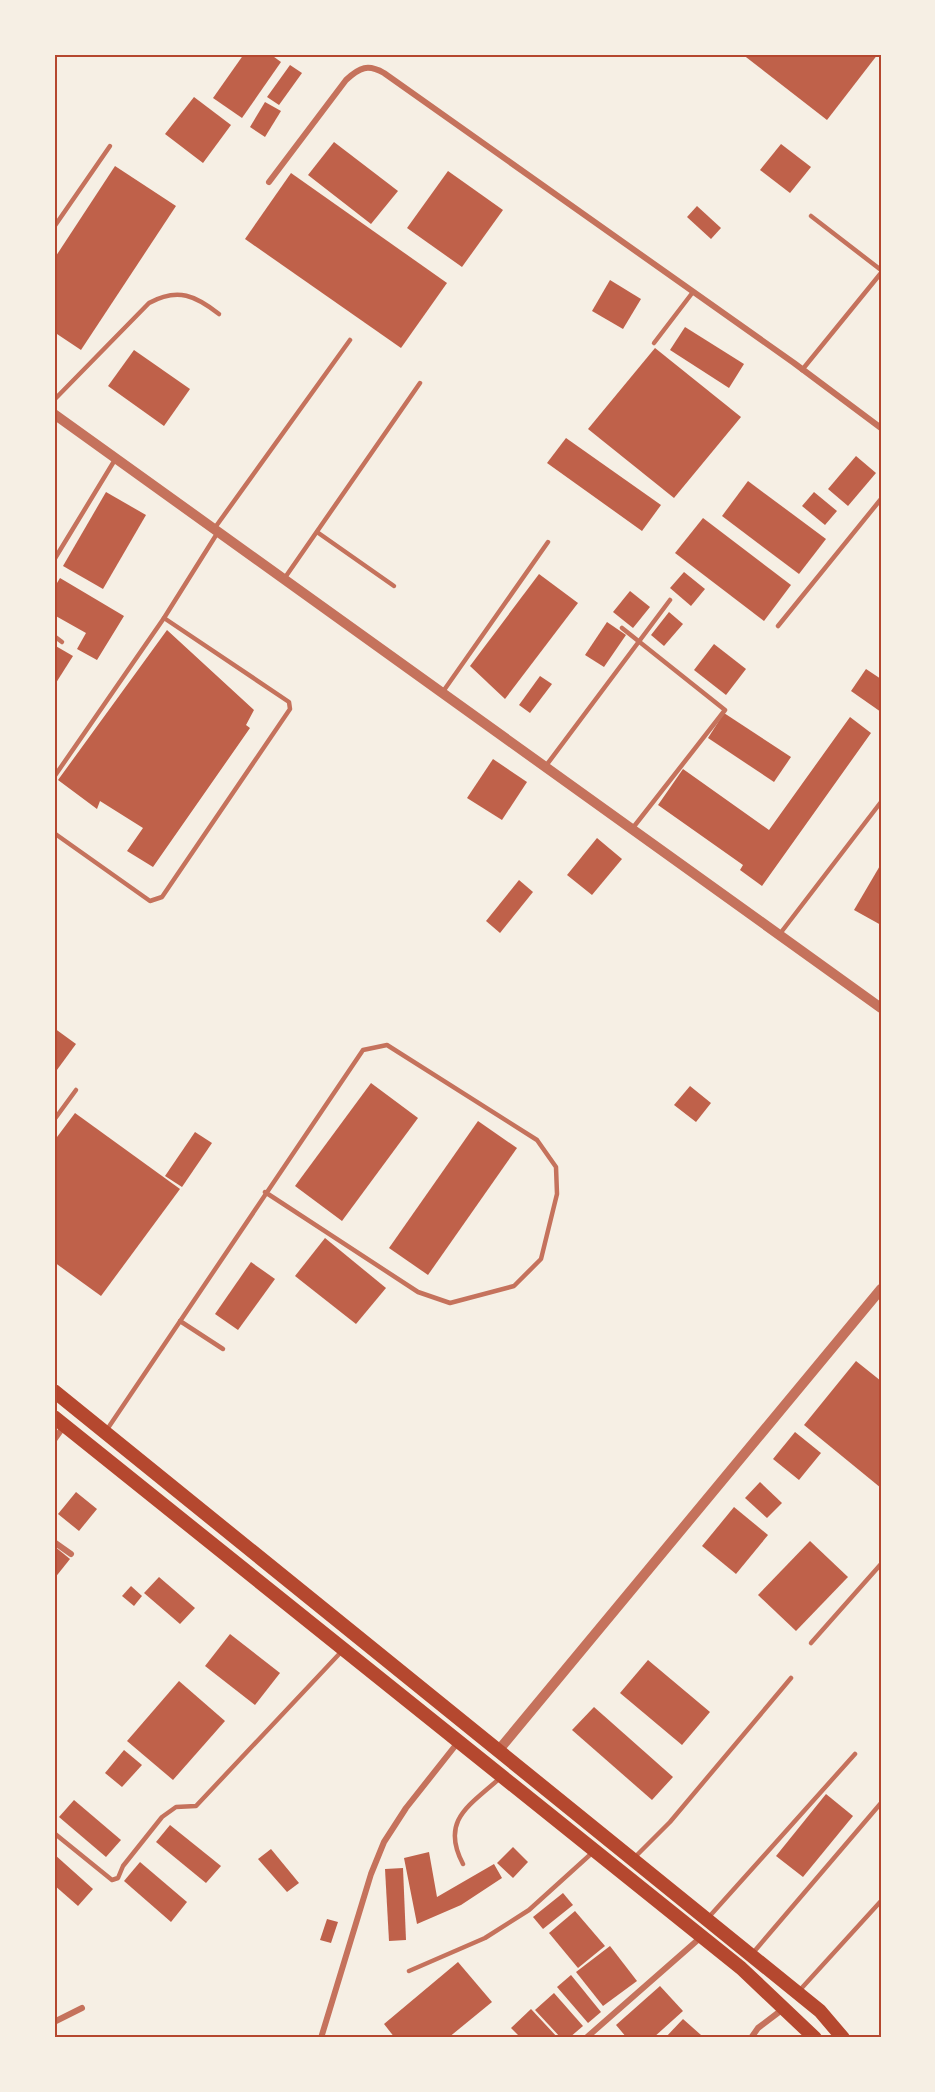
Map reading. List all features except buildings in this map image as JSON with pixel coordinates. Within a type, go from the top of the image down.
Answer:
[{"type":"main road","points":[[54,1391],[820,2011],[843,2038]]},
{"type":"main road","points":[[59,1421],[459,1741],[700,1938],[741,1968],[815,2038]]},
{"type":"street","points":[[269,182],[346,80],[358,69],[371,66],[802,369],[881,428]]},
{"type":"street","points":[[54,414],[881,1008]]},
{"type":"street","points":[[498,1751],[881,1289]]},
{"type":"street","points":[[54,1440],[59,1421]]},
{"type":"street","points":[[54,1542],[71,1554]]},
{"type":"street","points":[[321,2038],[371,1874],[384,1842],[406,1808],[459,1741]]},
{"type":"street","points":[[586,2038],[700,1938]]},
{"type":"street","points":[[750,2038],[758,2028],[784,2007]]},
{"type":"street","points":[[54,2022],[82,2008]]},
{"type":"lane","points":[[54,227],[110,146]]},
{"type":"lane","points":[[802,369],[881,272],[812,216]]},
{"type":"lane","points":[[654,343],[693,292]]},
{"type":"lane","points":[[54,400],[149,303],[160,297],[198,297],[219,314]]},
{"type":"lane","points":[[54,777],[164,618],[216,530],[350,340]]},
{"type":"lane","points":[[284,579],[420,383]]},
{"type":"lane","points":[[54,560],[116,458]]},
{"type":"lane","points":[[778,626],[881,499]]},
{"type":"lane","points":[[317,532],[394,586]]},
{"type":"lane","points":[[442,693],[548,542]]},
{"type":"lane","points":[[545,767],[670,600]]},
{"type":"lane","points":[[54,833],[150,901],[162,897],[290,709],[289,702],[164,618]]},
{"type":"lane","points":[[622,628],[725,710],[632,829]]},
{"type":"lane","points":[[54,636],[62,642]]},
{"type":"lane","points":[[779,935],[881,802]]},
{"type":"lane","points":[[105,1432],[180,1321],[266,1192],[360,1052],[381,1045],[397,1051],[537,1140],[556,1167],[557,1194],[541,1259],[514,1286],[450,1303],[418,1292],[266,1192]]},
{"type":"lane","points":[[54,1120],[76,1090]]},
{"type":"lane","points":[[180,1321],[223,1349]]},
{"type":"lane","points":[[811,1643],[881,1564]]},
{"type":"lane","points":[[54,1833],[112,1880],[118,1878],[123,1866],[162,1817],[176,1807],[196,1806],[344,1649]]},
{"type":"lane","points":[[633,1860],[670,1822],[791,1678]]},
{"type":"lane","points":[[706,1920],[855,1754]]},
{"type":"lane","points":[[463,1864],[452,1836],[455,1824],[462,1814],[502,1776]]},
{"type":"lane","points":[[751,1956],[881,1803]]},
{"type":"lane","points":[[409,1971],[485,1938],[529,1910],[594,1851]]},
{"type":"lane","points":[[797,1993],[881,1901]]}]
